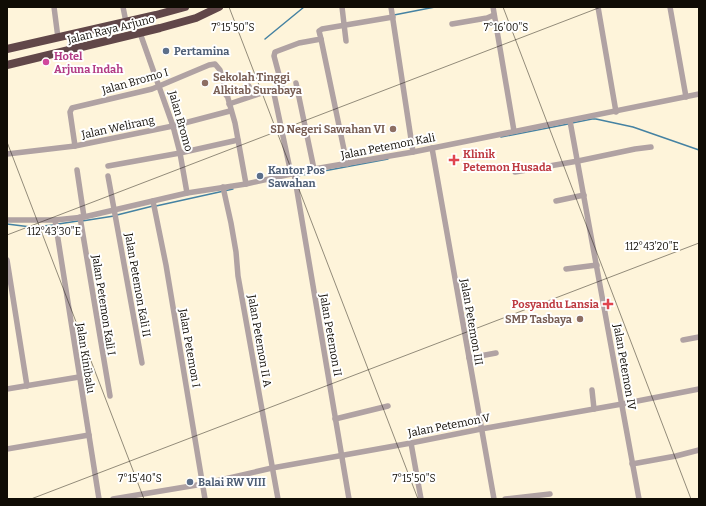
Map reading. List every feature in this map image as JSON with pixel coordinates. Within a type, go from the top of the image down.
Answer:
[{"type":"highway","name":"Jalan Raya Arjuno","points":[[7,49],[185,7]]},
{"type":"highway","name":"Jalan Raya Arjuno","points":[[7,65],[196,18],[219,7]]},
{"type":"highway","points":[[41,42],[41,51],[44,56]]},
{"type":"street","points":[[54,7],[58,38]]},
{"type":"street","points":[[123,7],[126,22]]},
{"type":"street","points":[[342,7],[346,41]]},
{"type":"street","points":[[391,7],[413,152]]},
{"type":"street","points":[[493,7],[514,131]]},
{"type":"street","points":[[598,7],[616,112]]},
{"type":"street","points":[[670,7],[686,97]]},
{"type":"street","points":[[452,24],[488,18],[494,15]]},
{"type":"street","points":[[347,164],[320,30],[344,24],[393,16]]},
{"type":"street","name":"Jalan Bromo","points":[[140,33],[173,126],[180,153],[187,194]]},
{"type":"street","points":[[228,104],[282,86],[274,56],[275,52],[299,43],[321,39]]},
{"type":"street","name":"Jalan Bromo I","points":[[74,146],[70,112],[72,108],[160,86],[208,65],[215,64],[220,70],[238,140],[246,184]]},
{"type":"street","points":[[296,83],[314,169]]},
{"type":"street","points":[[226,96],[249,86]]},
{"type":"street","name":"Jalan Petemon II","points":[[273,89],[293,175],[349,499]]},
{"type":"street","name":"Jalan Petemon Kali","points":[[7,220],[55,224],[114,214],[154,205],[187,194],[223,190],[314,169],[433,150],[514,131],[571,123],[699,94]]},
{"type":"street","name":"Jalan Welirang","points":[[7,154],[74,146],[173,126],[230,111]]},
{"type":"street","name":"Jalan Petemon IV","points":[[571,123],[639,499]]},
{"type":"street","points":[[108,166],[180,153],[238,140]]},
{"type":"street","points":[[515,172],[651,147]]},
{"type":"street","name":"Jalan Petemon III","points":[[433,150],[494,499]]},
{"type":"street","name":"Jalan Petemon Kali I","points":[[77,170],[81,219],[110,396]]},
{"type":"street","name":"Jalan Petemon Kali II","points":[[108,176],[142,363]]},
{"type":"street","name":"Jalan Petemon II A","points":[[223,190],[233,238],[238,276],[278,499]]},
{"type":"street","points":[[556,201],[584,195]]},
{"type":"street","name":"Jalan Petemon I","points":[[154,205],[206,499]]},
{"type":"street","name":"Jalan Kinibalu","points":[[55,224],[99,499]]},
{"type":"street","points":[[7,260],[27,386]]},
{"type":"street","points":[[566,269],[597,265]]},
{"type":"street","points":[[683,340],[699,337]]},
{"type":"street","points":[[469,358],[496,352]]},
{"type":"street","points":[[7,389],[79,377]]},
{"type":"street","name":"Jalan Petemon V","points":[[113,499],[203,484],[272,468],[699,389]]},
{"type":"street","points":[[592,390],[594,409]]},
{"type":"street","points":[[335,419],[388,406]]},
{"type":"street","points":[[7,449],[89,435]]},
{"type":"street","points":[[411,443],[421,499]]},
{"type":"street","points":[[632,464],[699,450]]},
{"type":"street","points":[[505,499],[550,494]]},
{"type":"waterway","points":[[265,39],[304,7]]},
{"type":"waterway","points":[[394,15],[435,7]]},
{"type":"waterway","points":[[572,123],[596,119],[633,127],[699,150]]},
{"type":"waterway","points":[[501,137],[568,124]]},
{"type":"waterway","points":[[297,176],[388,159]]},
{"type":"waterway","points":[[156,206],[233,189]]},
{"type":"waterway","points":[[117,215],[153,206]]},
{"type":"waterway","points":[[82,221],[114,216]]},
{"type":"waterway","points":[[58,224],[78,221]]},
{"type":"waterway","points":[[7,224],[31,227],[54,225]]},
{"type":"place","name":"Pertamina","points":[[166,51]]},
{"type":"place","name":"Hotel Arjuna Indah","points":[[46,62]]},
{"type":"place","name":"Sekolah Tinggi Alkitab Surabaya","points":[[205,83]]},
{"type":"place","name":"SD Negeri Sawahan VI","points":[[393,129]]},
{"type":"place","name":"Klinik Petemon Husada","points":[[454,160]]},
{"type":"place","name":"Kantor Pos Sawahan","points":[[260,176]]},
{"type":"place","name":"Posyandu Lansia","points":[[608,304]]},
{"type":"place","name":"SMP Tasbaya","points":[[580,319]]},
{"type":"place","name":"Balai RW VIII","points":[[190,482]]}]
